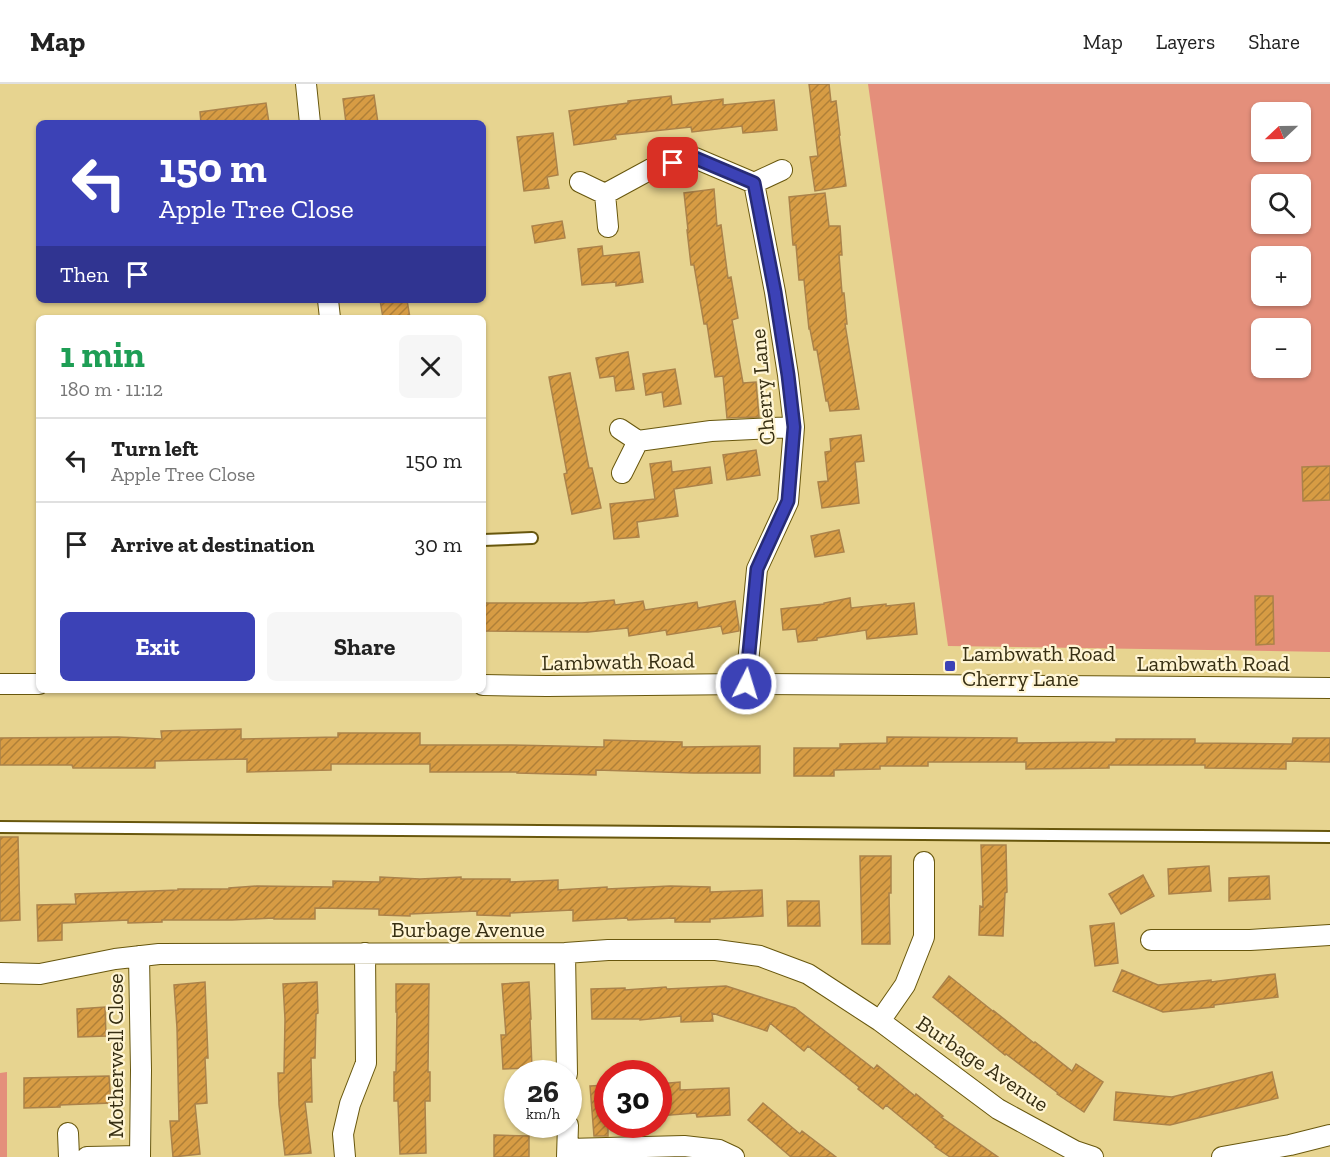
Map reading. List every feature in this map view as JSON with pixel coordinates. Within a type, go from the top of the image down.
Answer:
[{"type":"street","points":[[306,84],[310,120]]},
{"type":"street","points":[[605,194],[651,169],[695,158],[754,183],[782,170]]},
{"type":"street","points":[[580,182],[605,194]]},
{"type":"street","name":"Cherry Lane","points":[[746,684],[757,569],[788,501],[794,427],[775,292],[754,183]]},
{"type":"street","points":[[605,194],[608,227]]},
{"type":"street","points":[[620,429],[638,441],[711,431],[794,427]]},
{"type":"street","points":[[622,473],[638,441]]},
{"type":"street","points":[[0,684],[36,684]]},
{"type":"street","name":"Lambwath Road","points":[[486,685],[746,684],[1330,688]]},
{"type":"street","name":"Burbage Avenue","points":[[880,1021],[905,985],[924,937],[924,862]]},
{"type":"street","points":[[1151,940],[1250,940],[1330,935]]},
{"type":"street","name":"Burbage Avenue","points":[[0,974],[40,974],[116,959],[159,954],[565,953],[608,950],[716,950],[760,956],[808,974],[880,1021],[998,1109],[1075,1151],[1093,1157]]},
{"type":"street","points":[[345,1157],[343,1134],[350,1104],[366,1063],[365,953]]},
{"type":"street","points":[[565,953],[567,1060]]},
{"type":"street","name":"Motherwell Close","points":[[87,1157],[140,1156],[139,956]]},
{"type":"street","points":[[68,1132],[69,1157]]},
{"type":"street","points":[[1222,1157],[1290,1145],[1330,1135]]},
{"type":"street","points":[[568,1153],[684,1146],[719,1150],[734,1157]]},
{"type":"lane","points":[[486,540],[532,538]]},
{"type":"lane","points":[[0,827],[1330,837]]},
{"type":"shaded area","points":[[868,84],[1330,84],[1330,652],[948,646]]},
{"type":"shaded area","points":[[7,1072],[7,1157],[0,1157],[0,1073]]},
{"type":"building","points":[[809,84],[829,84],[831,102],[836,101],[846,186],[815,191],[810,157],[818,156]]},
{"type":"building","points":[[374,95],[378,120],[346,120],[343,99]]},
{"type":"building","points":[[671,96],[672,105],[723,99],[723,105],[774,100],[777,130],[743,133],[742,126],[692,132],[691,127],[615,135],[616,139],[574,145],[569,111]]},
{"type":"building","points":[[266,103],[269,120],[201,120],[200,112]]},
{"type":"building","points":[[553,133],[558,175],[547,177],[549,188],[524,191],[517,137]]},
{"type":"building","points":[[714,189],[717,226],[721,225],[728,278],[731,277],[738,318],[732,320],[743,383],[756,382],[759,417],[727,418],[723,376],[715,377],[707,324],[704,324],[694,265],[691,265],[684,193]]},
{"type":"building","points":[[825,193],[829,226],[840,226],[842,255],[839,255],[847,324],[845,324],[859,409],[830,411],[828,401],[826,401],[817,350],[814,350],[809,329],[804,280],[799,280],[796,245],[793,245],[789,197]]},
{"type":"building","points":[[562,221],[565,238],[535,243],[532,226]]},
{"type":"building","points":[[602,246],[603,256],[639,252],[643,282],[616,286],[616,282],[582,285],[578,249]]},
{"type":"building","points":[[380,303],[408,303],[410,315],[382,315]]},
{"type":"building","points":[[628,352],[634,389],[616,391],[614,376],[600,378],[596,358]]},
{"type":"building","points":[[675,369],[681,404],[664,407],[662,392],[646,395],[643,374]]},
{"type":"building","points":[[570,373],[589,468],[592,468],[601,508],[572,514],[564,474],[567,473],[549,377]]},
{"type":"building","points":[[861,435],[864,461],[855,462],[859,503],[822,508],[818,482],[828,481],[825,452],[831,451],[830,439]]},
{"type":"building","points":[[756,450],[760,475],[727,480],[723,455]]},
{"type":"building","points":[[671,461],[672,472],[710,467],[712,483],[674,489],[678,516],[637,522],[639,537],[614,539],[610,504],[655,499],[650,464]]},
{"type":"building","points":[[1330,466],[1330,500],[1303,501],[1302,467]]},
{"type":"building","points":[[839,530],[844,552],[815,557],[811,536]]},
{"type":"building","points":[[1255,596],[1273,596],[1274,644],[1256,645]]},
{"type":"building","points":[[850,598],[851,608],[914,603],[917,634],[867,639],[866,630],[798,642],[796,629],[783,630],[781,609],[824,604]]},
{"type":"building","points":[[614,600],[615,605],[643,601],[645,610],[697,602],[698,608],[735,601],[739,631],[723,634],[721,626],[667,635],[666,630],[629,636],[628,628],[588,632],[486,631],[486,603],[582,603]]},
{"type":"building","points":[[241,729],[241,739],[338,737],[338,733],[420,733],[420,745],[604,747],[604,740],[682,742],[682,747],[760,746],[760,773],[596,770],[596,775],[430,772],[430,764],[331,764],[331,770],[247,772],[247,759],[155,761],[155,768],[0,765],[0,738],[162,739],[161,731]]},
{"type":"building","points":[[887,737],[1017,738],[1017,743],[1195,739],[1195,743],[1292,744],[1293,738],[1330,738],[1330,762],[1286,761],[1286,769],[1205,768],[1205,765],[1109,765],[1109,768],[1026,769],[1026,762],[928,762],[928,766],[880,766],[880,769],[834,770],[834,776],[794,776],[794,748],[840,748],[840,744],[887,743]]},
{"type":"building","points":[[0,837],[18,837],[20,920],[0,921]]},
{"type":"building","points":[[981,845],[1006,845],[1007,892],[1005,893],[1003,936],[979,935],[980,906],[983,907]]},
{"type":"building","points":[[860,856],[891,856],[890,944],[862,944]]},
{"type":"building","points":[[1209,866],[1211,891],[1169,894],[1168,869]]},
{"type":"building","points":[[1143,875],[1154,896],[1121,914],[1109,894]]},
{"type":"building","points":[[1269,876],[1270,899],[1229,901],[1229,878]]},
{"type":"building","points":[[380,877],[420,879],[461,877],[461,879],[510,879],[510,882],[558,880],[558,890],[670,886],[710,887],[710,892],[762,890],[763,916],[710,919],[710,922],[675,922],[675,918],[573,921],[573,910],[510,913],[510,916],[477,915],[477,911],[410,914],[410,916],[379,915],[379,909],[315,908],[315,919],[162,920],[162,922],[128,923],[128,920],[62,923],[62,940],[38,941],[37,905],[76,904],[75,894],[257,886],[333,887],[333,881],[380,882]]},
{"type":"building","points":[[787,901],[819,901],[820,926],[788,926]]},
{"type":"building","points":[[1114,923],[1118,963],[1095,966],[1090,926]]},
{"type":"building","points":[[1122,970],[1158,985],[1211,980],[1211,982],[1275,974],[1278,997],[1163,1012],[1113,991]]},
{"type":"building","points":[[949,976],[1072,1071],[1076,1064],[1103,1082],[1084,1112],[1005,1055],[933,997]]},
{"type":"building","points":[[205,982],[207,1103],[195,1104],[200,1154],[173,1157],[170,1121],[179,1121],[174,985]]},
{"type":"building","points":[[317,982],[318,1013],[316,1014],[315,1058],[311,1058],[312,1102],[305,1102],[311,1153],[285,1155],[278,1073],[284,1073],[283,984]]},
{"type":"building","points":[[529,982],[532,1060],[504,1060],[503,1069],[501,1035],[506,1035],[502,984]]},
{"type":"building","points":[[396,984],[429,984],[430,1101],[425,1101],[426,1153],[400,1154],[398,1101],[394,1101]]},
{"type":"building","points":[[726,986],[795,1008],[874,1069],[877,1065],[943,1116],[941,1117],[998,1157],[950,1157],[886,1105],[883,1109],[808,1046],[804,1051],[770,1023],[767,1031],[712,1013],[713,1021],[681,1022],[681,1016],[640,1020],[592,1019],[591,989]]},
{"type":"building","points":[[105,1007],[106,1036],[78,1037],[77,1009]]},
{"type":"building","points":[[1272,1072],[1278,1098],[1170,1125],[1114,1120],[1116,1092],[1172,1097]]},
{"type":"building","points":[[109,1076],[111,1103],[24,1108],[24,1078]]},
{"type":"building","points":[[680,1082],[680,1090],[729,1088],[730,1115],[697,1117],[696,1113],[672,1115],[672,1083]]},
{"type":"building","points":[[590,1086],[594,1086],[594,1136]]},
{"type":"building","points":[[763,1103],[800,1134],[802,1131],[836,1157],[791,1157],[748,1120]]},
{"type":"building","points":[[494,1135],[504,1135],[504,1138],[529,1138],[529,1157],[494,1157]]},
{"type":"place","name":"Lambwath Road Cherry Lane","points":[[950,666]]},
{"type":"route","points":[[673,163],[695,158],[754,183],[788,375],[794,427],[788,501],[757,569],[746,684]]}]
